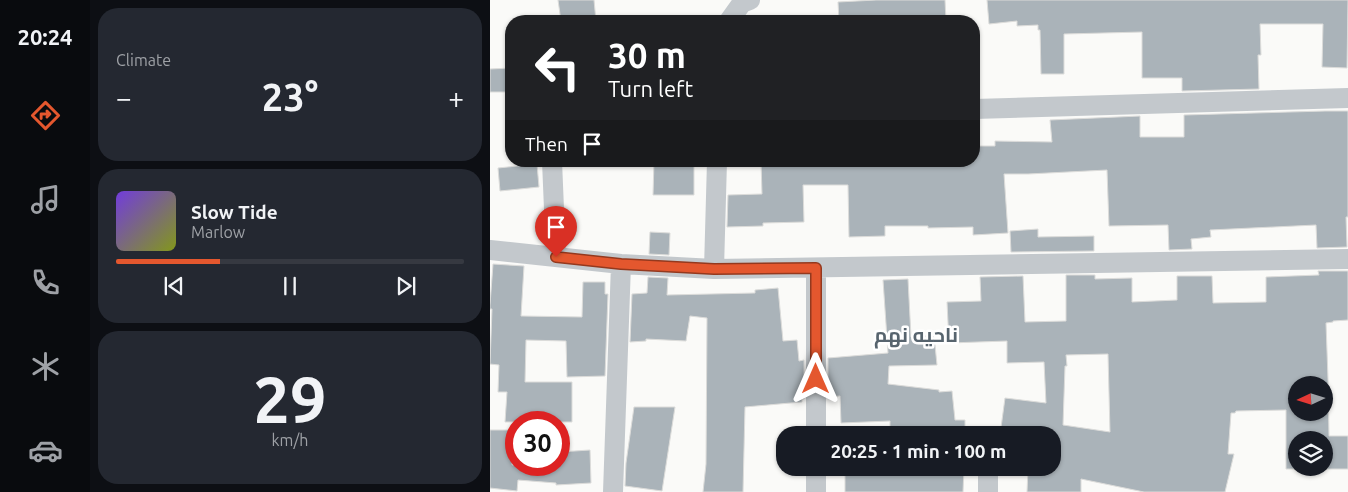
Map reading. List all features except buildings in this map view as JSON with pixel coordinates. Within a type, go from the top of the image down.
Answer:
[{"type":"street","points":[[734,15],[744,1]]},
{"type":"street","points":[[980,109],[1348,98]]},
{"type":"street","points":[[552,167],[556,257]]},
{"type":"street","points":[[714,269],[717,167]]},
{"type":"street","points":[[490,250],[621,264],[714,269],[1348,259]]},
{"type":"street","points":[[613,492],[621,264]]},
{"type":"street","points":[[816,268],[816,426]]},
{"type":"street","points":[[816,476],[816,492]]},
{"type":"street","points":[[988,476],[988,492]]},
{"type":"district","name":"ناحیه نهم","points":[[916,335]]},
{"type":"route","points":[[556,257],[621,264],[714,269],[816,268],[816,379]]}]
